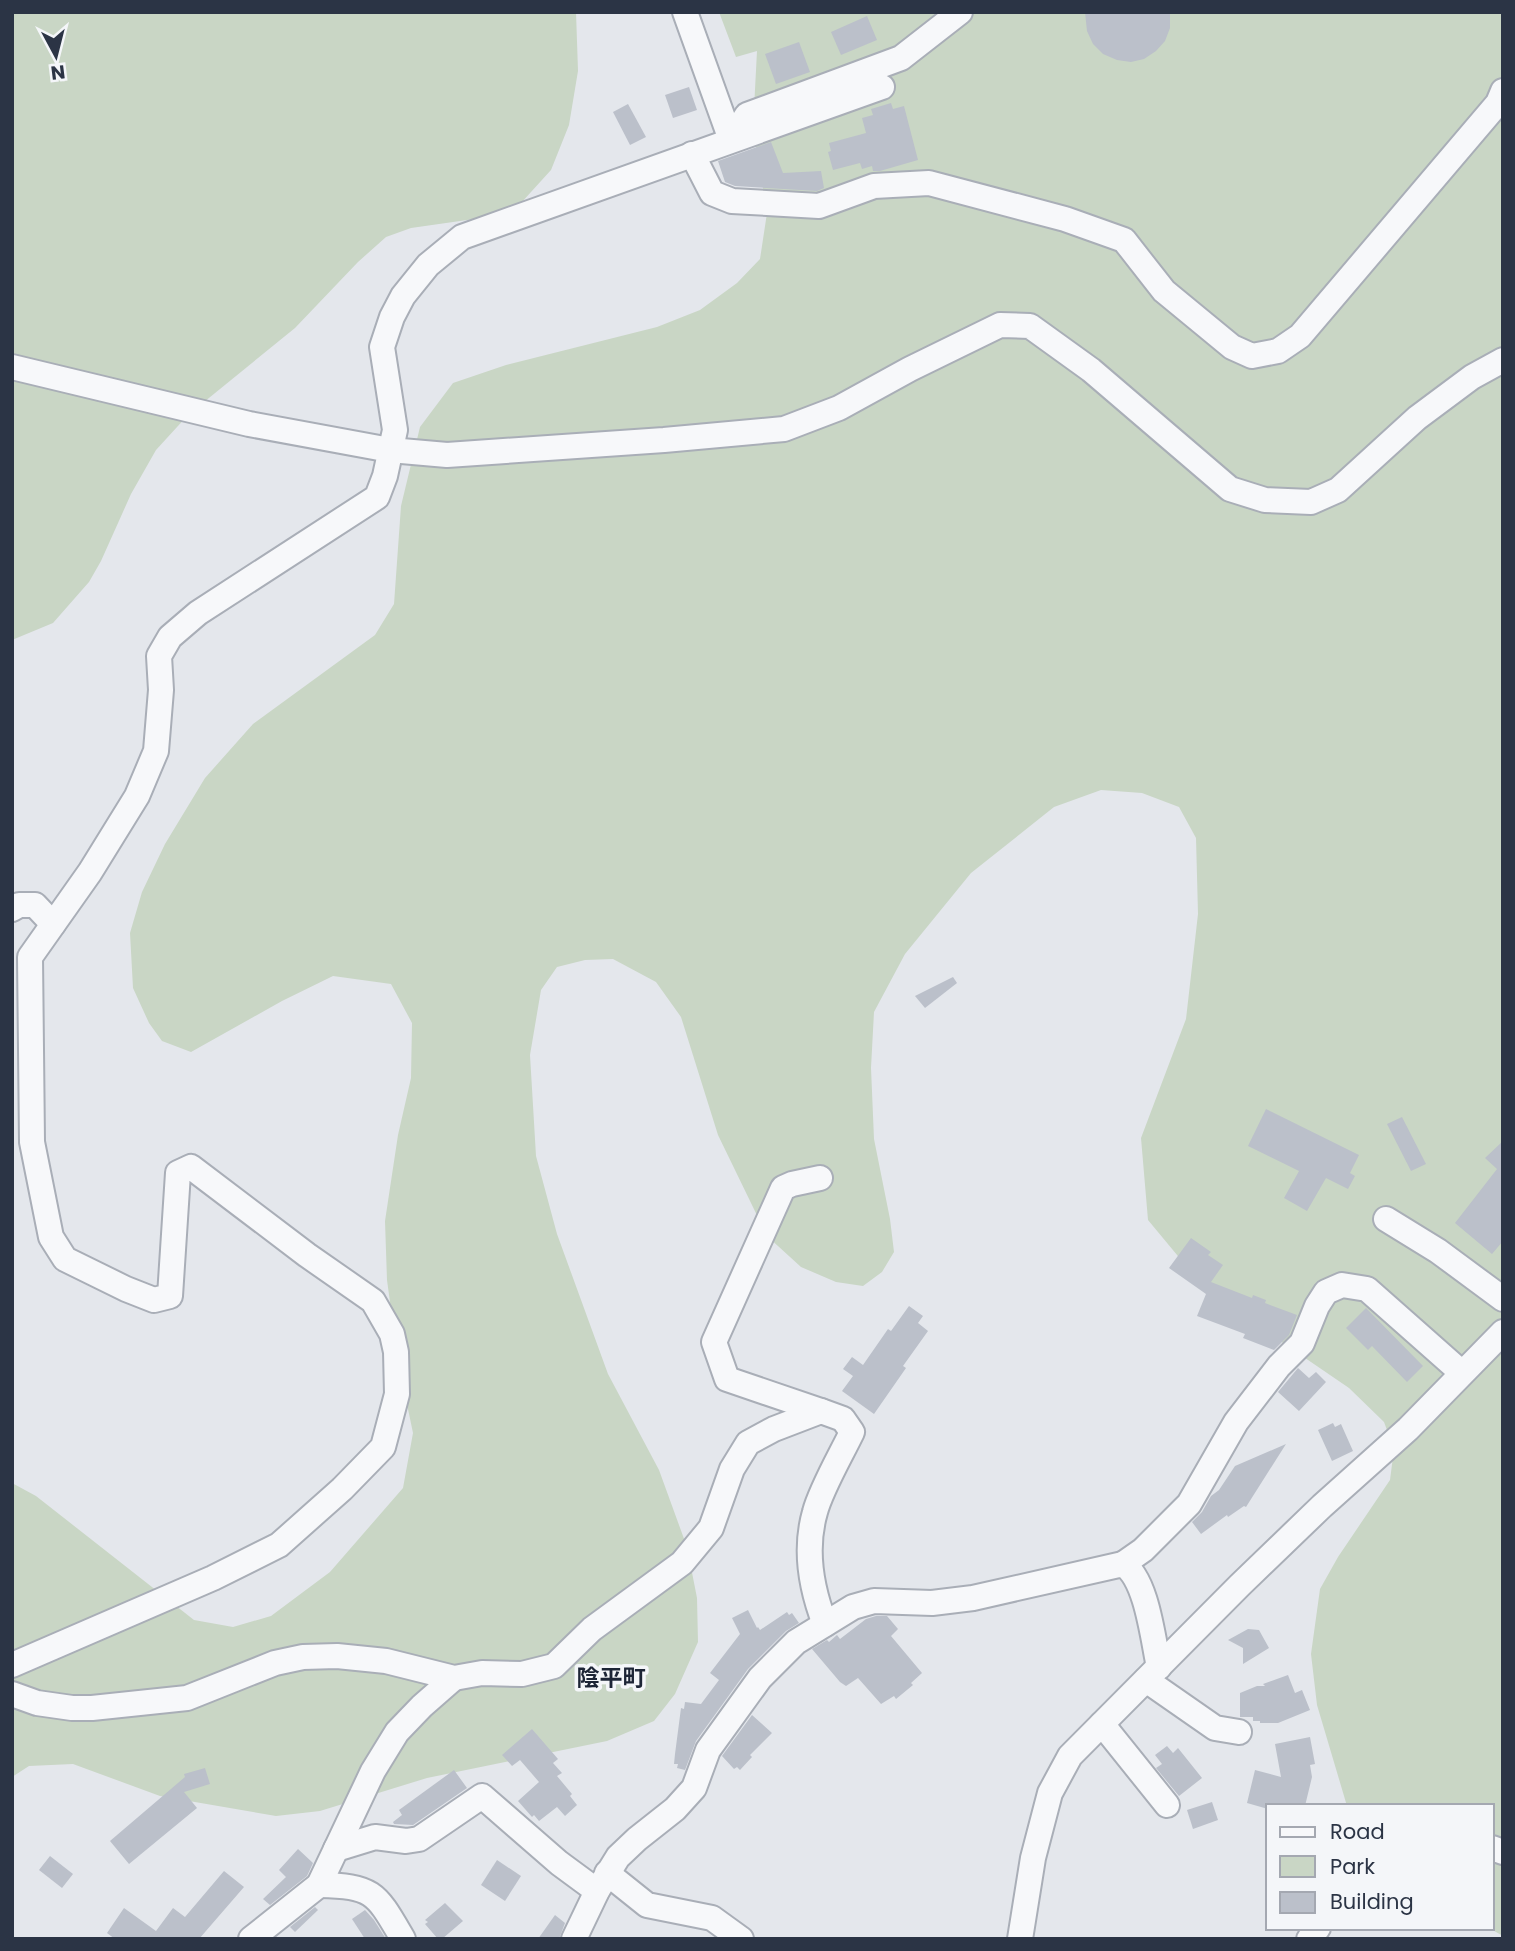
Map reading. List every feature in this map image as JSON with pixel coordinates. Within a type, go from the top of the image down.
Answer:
[{"type":"street","points":[[685,12],[731,140]]},
{"type":"street","points":[[731,140],[747,115],[901,58],[960,12]]},
{"type":"street","points":[[12,1665],[213,1578],[279,1545],[342,1489],[383,1447],[397,1394],[396,1352],[392,1334],[373,1301],[191,1167],[178,1173],[170,1296],[154,1300],[65,1259],[51,1237],[32,1142],[30,957],[137,796],[156,751],[161,690],[159,656],[170,638],[198,613],[377,497],[385,476],[395,430],[382,347],[392,317],[403,296],[428,265],[462,237],[882,88]]},
{"type":"street","points":[[692,154],[712,193],[732,201],[819,206],[874,186],[929,183],[1065,219],[1124,240],[1164,291],[1232,347],[1252,356],[1278,351],[1300,336],[1498,103],[1503,90]]},
{"type":"street","points":[[12,367],[250,424],[390,450],[447,455],[784,429],[839,408],[910,369],[1000,325],[1030,326],[1091,370],[1230,489],[1265,500],[1311,502],[1338,490],[1417,418],[1472,377],[1503,360]]},
{"type":"street","points":[[12,909],[19,905],[36,905],[53,924]]},
{"type":"street","points":[[820,1178],[783,1188],[714,1342],[727,1379],[843,1419],[852,1432],[815,1511],[809,1552],[814,1595],[825,1624]]},
{"type":"street","points":[[1386,1219],[1438,1251],[1503,1299]]},
{"type":"street","points":[[574,1939],[602,1882],[618,1857],[675,1809],[694,1788],[708,1750],[760,1678],[796,1642],[853,1607],[874,1601],[932,1603],[973,1598],[1123,1564],[1143,1550],[1189,1504],[1237,1422],[1279,1366],[1302,1343],[1317,1306],[1326,1292],[1342,1285],[1367,1289],[1462,1373]]},
{"type":"street","points":[[1020,1939],[1033,1858],[1051,1793],[1070,1756],[1322,1506],[1408,1429],[1503,1332]]},
{"type":"street","points":[[12,1694],[37,1703],[72,1708],[187,1698],[275,1663],[303,1657],[326,1656],[386,1661],[454,1678],[482,1673],[522,1674],[554,1666],[592,1629],[682,1563],[711,1528],[732,1469],[748,1443],[774,1429],[821,1411]]},
{"type":"street","points":[[1123,1564],[1130,1568],[1143,1592],[1152,1673],[1215,1728],[1239,1732]]},
{"type":"street","points":[[251,1939],[319,1885],[373,1771],[397,1732],[454,1678]]},
{"type":"street","points":[[1102,1724],[1167,1805]]},
{"type":"street","points":[[336,1849],[375,1837],[406,1841],[419,1839],[482,1796],[559,1863],[647,1905],[712,1918],[741,1939]]},
{"type":"street","points":[[319,1885],[352,1885],[374,1895],[403,1939]]},
{"type":"green space","points":[[12,12],[576,12],[578,71],[569,125],[551,170],[521,203],[502,215],[411,228],[386,237],[358,262],[295,328],[188,415],[156,450],[131,494],[89,582],[53,623],[12,640]]},
{"type":"green space","points":[[719,12],[1503,12],[1503,1936],[1492,1930],[1494,1804],[1346,1804],[1317,1705],[1311,1654],[1320,1589],[1338,1557],[1390,1480],[1394,1449],[1384,1422],[1349,1388],[1254,1323],[1187,1267],[1148,1220],[1141,1138],[1186,1019],[1198,914],[1196,838],[1179,807],[1142,793],[1101,790],[1054,807],[971,873],[905,954],[874,1012],[871,1068],[874,1139],[894,1252],[882,1272],[863,1286],[836,1282],[801,1267],[767,1236],[718,1135],[681,1017],[656,982],[613,959],[585,960],[557,967],[541,990],[530,1055],[536,1156],[557,1234],[608,1374],[659,1470],[687,1547],[697,1598],[698,1642],[675,1694],[654,1721],[607,1741],[427,1778],[320,1811],[276,1816],[160,1796],[73,1764],[29,1766],[12,1777],[12,1483],[36,1496],[194,1620],[233,1627],[271,1616],[330,1572],[403,1488],[413,1433],[398,1361],[387,1280],[385,1221],[398,1135],[411,1078],[412,1023],[391,984],[333,976],[191,1052],[162,1041],[149,1023],[133,988],[130,933],[142,892],[165,844],[205,778],[253,724],[375,635],[394,604],[401,506],[420,427],[453,383],[506,365],[657,327],[700,310],[737,283],[760,259],[767,213],[753,128],[757,51],[736,57]]},
{"type":"building","points":[[1085,12],[1170,12],[1170,28],[1165,41],[1144,59],[1131,62],[1117,60],[1103,54],[1093,44],[1087,31]]},
{"type":"building","points":[[867,16],[877,40],[841,55],[831,32]]},
{"type":"building","points":[[799,42],[810,72],[776,84],[765,54]]},
{"type":"building","points":[[689,87],[697,110],[673,118],[665,95]]},
{"type":"building","points":[[891,103],[893,109],[904,106],[918,160],[880,171],[873,171],[872,166],[862,169],[860,163],[833,170],[828,152],[831,151],[829,143],[866,133],[862,118],[873,115],[871,109]]},
{"type":"building","points":[[628,104],[646,137],[630,145],[613,112]]},
{"type":"building","points":[[771,142],[783,173],[821,171],[824,188],[817,191],[735,186],[725,182],[718,161]]},
{"type":"building","points":[[953,977],[957,983],[925,1008],[915,996]]},
{"type":"building","points":[[1266,1109],[1359,1155],[1350,1173],[1355,1176],[1348,1189],[1326,1178],[1307,1211],[1284,1198],[1299,1171],[1248,1146]]},
{"type":"building","points":[[1402,1117],[1426,1164],[1411,1171],[1387,1124]]},
{"type":"building","points":[[1503,1141],[1503,1241],[1492,1254],[1455,1223],[1497,1169],[1485,1158]]},
{"type":"building","points":[[1191,1238],[1211,1252],[1208,1255],[1223,1265],[1211,1282],[1252,1298],[1253,1295],[1266,1300],[1265,1303],[1297,1315],[1289,1335],[1274,1350],[1243,1338],[1245,1334],[1197,1316],[1206,1294],[1169,1268]]},
{"type":"building","points":[[909,1306],[923,1316],[918,1323],[928,1331],[874,1414],[842,1391],[853,1376],[843,1369],[852,1357],[863,1365],[888,1329],[891,1331]]},
{"type":"building","points":[[1366,1308],[1423,1366],[1407,1382],[1372,1346],[1368,1350],[1346,1328]]},
{"type":"building","points":[[1298,1368],[1309,1378],[1316,1372],[1326,1382],[1299,1411],[1278,1392]]},
{"type":"building","points":[[1333,1423],[1335,1427],[1341,1424],[1353,1451],[1332,1461],[1318,1430]]},
{"type":"building","points":[[1286,1444],[1246,1507],[1228,1517],[1227,1515],[1201,1534],[1192,1522],[1235,1466]]},
{"type":"building","points":[[748,1610],[760,1630],[787,1612],[789,1615],[792,1613],[799,1623],[786,1631],[748,1669],[696,1741],[685,1770],[677,1768],[678,1764],[674,1764],[681,1708],[684,1709],[685,1702],[701,1704],[719,1680],[710,1673],[740,1634],[732,1618]]},
{"type":"building","points":[[887,1616],[898,1629],[891,1636],[922,1673],[911,1683],[913,1685],[896,1699],[894,1696],[881,1704],[858,1678],[846,1686],[840,1682],[812,1649],[827,1640],[829,1642],[837,1635],[840,1639],[866,1619]]},
{"type":"building","points":[[1248,1629],[1259,1630],[1269,1648],[1243,1664],[1243,1648],[1228,1640]]},
{"type":"building","points":[[1288,1675],[1295,1693],[1302,1690],[1310,1710],[1278,1723],[1260,1723],[1253,1721],[1253,1717],[1240,1717],[1240,1693],[1257,1686],[1265,1686],[1263,1684]]},
{"type":"building","points":[[752,1715],[772,1733],[750,1755],[752,1757],[740,1770],[737,1767],[734,1769],[722,1756]]},
{"type":"building","points":[[532,1729],[558,1759],[553,1763],[562,1773],[557,1776],[572,1794],[570,1796],[577,1805],[565,1816],[557,1807],[539,1821],[518,1801],[539,1782],[520,1760],[512,1766],[502,1755]]},
{"type":"building","points":[[1310,1737],[1315,1764],[1310,1765],[1312,1777],[1305,1804],[1266,1804],[1266,1808],[1247,1803],[1255,1770],[1281,1777],[1275,1744]]},
{"type":"building","points":[[1167,1746],[1173,1753],[1178,1748],[1202,1778],[1179,1796],[1156,1768],[1162,1764],[1155,1755]]},
{"type":"building","points":[[205,1768],[210,1784],[184,1792],[197,1808],[129,1864],[110,1841],[185,1777],[184,1774]]},
{"type":"building","points":[[454,1770],[467,1788],[413,1825],[394,1824],[402,1815],[399,1810]]},
{"type":"building","points":[[1212,1802],[1218,1820],[1193,1829],[1187,1810]]},
{"type":"building","points":[[298,1849],[313,1863],[307,1876],[270,1905],[263,1899],[286,1877],[279,1870]]},
{"type":"building","points":[[50,1856],[73,1874],[62,1888],[39,1870]]},
{"type":"building","points":[[497,1860],[521,1876],[505,1901],[481,1885]]},
{"type":"building","points":[[224,1871],[244,1887],[199,1939],[115,1939],[107,1933],[124,1908],[156,1931],[173,1908],[185,1917]]},
{"type":"building","points":[[445,1903],[463,1921],[442,1939],[438,1939],[425,1924],[428,1922],[425,1920]]},
{"type":"building","points":[[315,1907],[318,1910],[295,1932],[290,1927]]},
{"type":"building","points":[[365,1910],[386,1939],[365,1939],[352,1919]]},
{"type":"building","points":[[555,1915],[565,1923],[559,1939],[538,1939]]},
{"type":"district","name":"陰平町","points":[[611,1678]]}]
